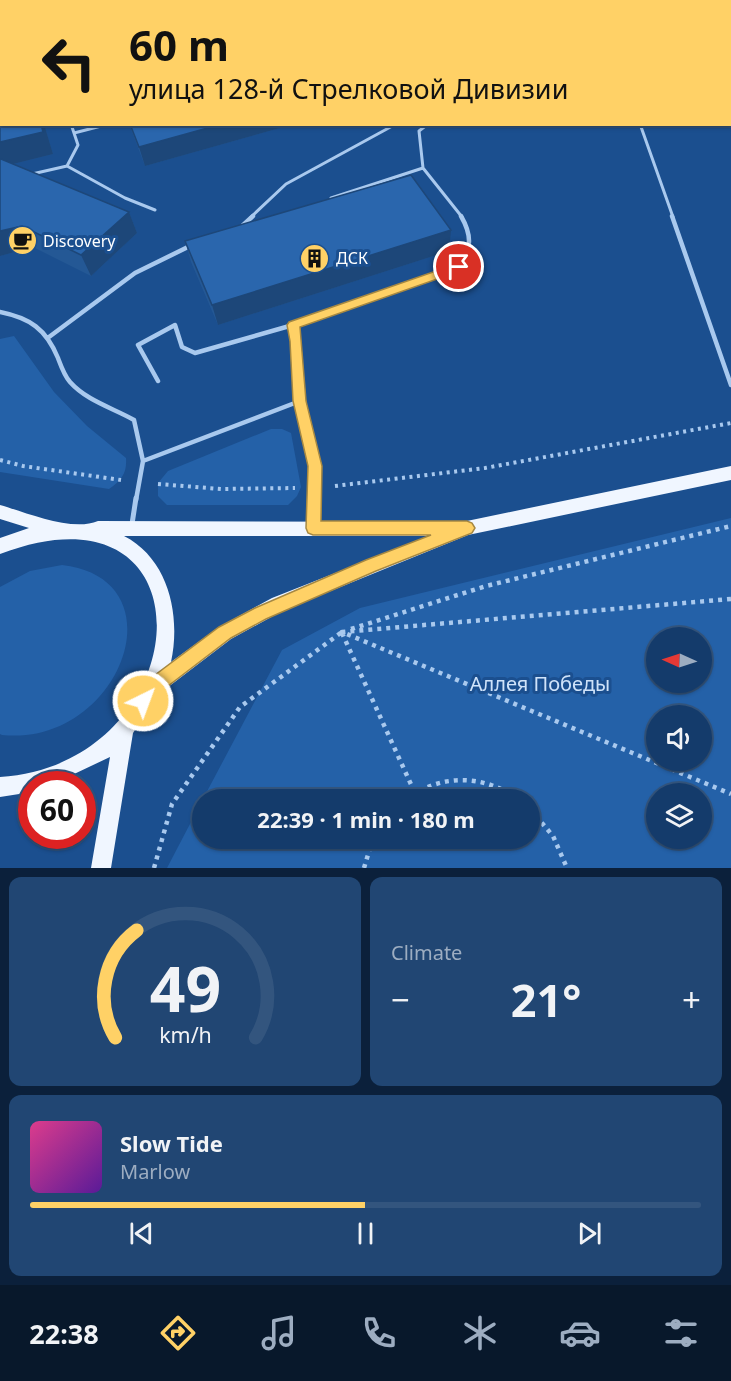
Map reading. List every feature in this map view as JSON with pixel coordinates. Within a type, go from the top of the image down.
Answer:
[{"type":"main road","points":[[153,687],[225,633],[278,604],[467,528],[731,473]]},
{"type":"main road","points":[[0,512],[57,529]]},
{"type":"main road","points":[[0,546],[36,532],[57,529],[467,528]]},
{"type":"main road","points":[[0,787],[34,784],[98,754],[124,730],[153,687],[163,658],[167,629],[164,602],[156,578],[142,559],[124,543],[103,534],[78,529]]},
{"type":"main road","points":[[101,868],[124,730]]},
{"type":"lane","points":[[68,166],[78,145],[72,126]]},
{"type":"lane","points":[[74,133],[101,126]]},
{"type":"lane","points":[[250,226],[240,229],[286,184],[392,126]]},
{"type":"lane","points":[[158,381],[138,345],[175,325],[182,347],[195,353],[293,325],[459,267],[468,255],[470,234],[440,188],[423,168],[420,126]]},
{"type":"lane","points":[[419,131],[425,126]]},
{"type":"lane","points":[[641,126],[731,385]]},
{"type":"lane","points":[[22,176],[68,166],[125,198],[155,210]]},
{"type":"lane","points":[[323,201],[423,168]]},
{"type":"lane","points":[[49,337],[101,294],[178,250],[199,243]]},
{"type":"lane","points":[[0,312],[21,316],[38,324],[49,337],[69,381],[96,402],[134,420],[143,461],[131,530]]},
{"type":"lane","points":[[293,325],[300,401],[315,466],[313,528]]},
{"type":"lane","points":[[143,461],[300,401]]},
{"type":"path","points":[[0,460],[22,466],[139,482],[221,489],[314,488],[448,474],[557,458],[731,423]]},
{"type":"path","points":[[154,868],[172,804],[240,707],[342,632],[486,586],[731,526]]},
{"type":"path","points":[[342,632],[731,599]]},
{"type":"path","points":[[342,632],[413,789]]},
{"type":"path","points":[[342,632],[731,795]]},
{"type":"path","points":[[420,789],[447,779],[481,780],[501,789]]},
{"type":"path","points":[[540,818],[564,856],[567,868]]},
{"type":"path","points":[[364,868],[370,849]]},
{"type":"green space","points":[[14,336],[54,392],[87,426],[126,458],[123,476],[109,489],[0,472],[0,339]]},
{"type":"green space","points":[[271,429],[282,429],[291,433],[301,487],[297,496],[288,505],[167,505],[158,496],[158,483],[168,471]]},
{"type":"green space","name":"Аллея Победы","points":[[731,518],[731,868],[167,868],[192,820],[192,849],[540,849],[540,789],[208,789],[282,650],[360,608]]},
{"type":"green space","points":[[62,565],[99,577],[120,599],[127,628],[122,660],[105,690],[78,715],[43,732],[2,735],[0,734],[0,587],[30,571]]},
{"type":"building","points":[[0,126],[42,126],[43,132],[0,142]]},
{"type":"building","points":[[131,126],[215,126],[139,147]]},
{"type":"building","points":[[0,159],[129,212],[81,255],[22,226],[0,231]]},
{"type":"building","name":"ДСК","points":[[411,175],[451,230],[212,305],[185,241]]},
{"type":"place","name":"Discovery","points":[[22,241]]},
{"type":"place","name":"ДСК","points":[[315,258]]},
{"type":"route","points":[[143,701],[153,687],[225,633],[278,604],[467,528],[313,528],[315,466],[300,401],[293,325],[459,267]]}]
